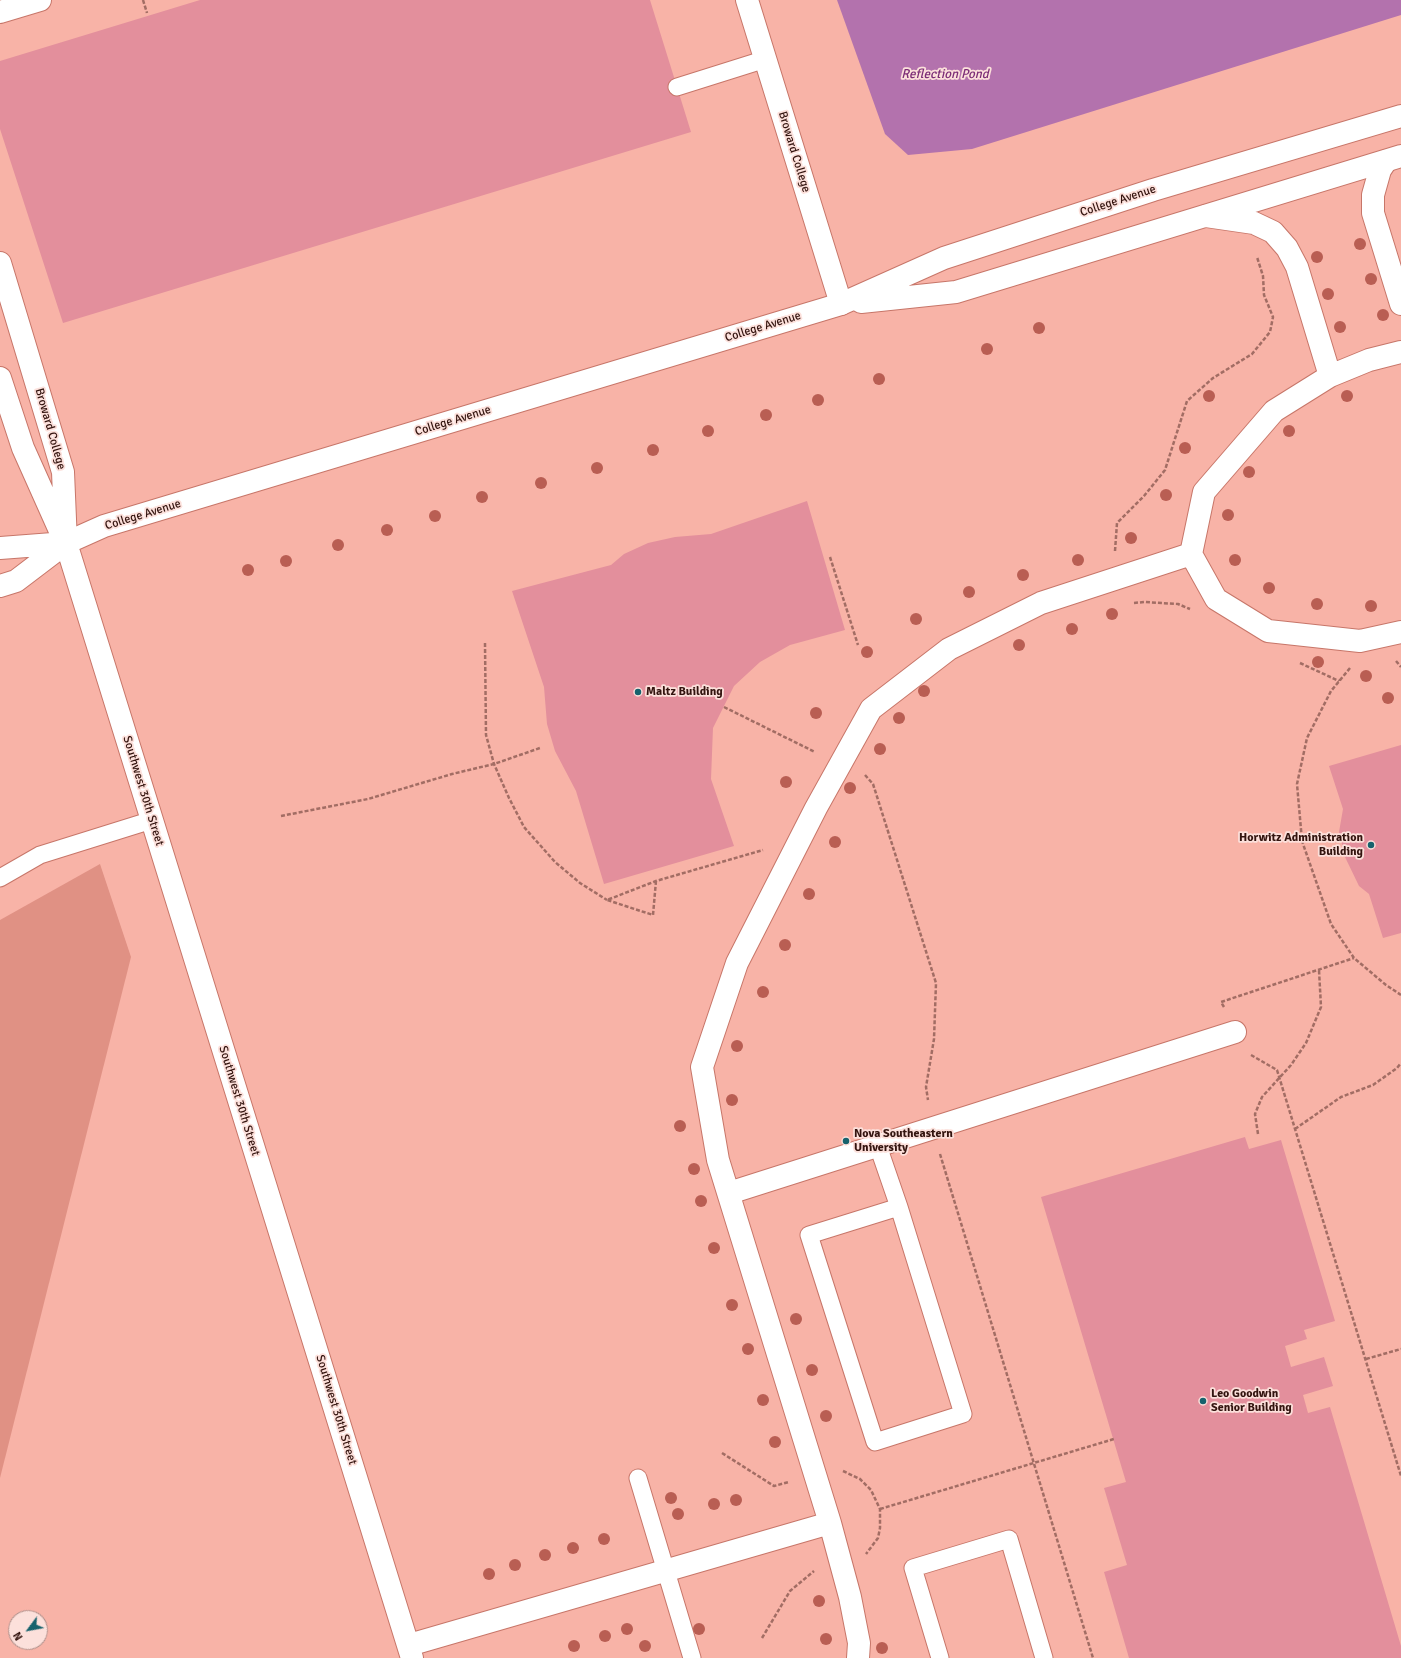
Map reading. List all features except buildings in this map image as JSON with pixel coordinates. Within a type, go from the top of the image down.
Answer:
[{"type":"street","points":[[0,12],[40,0]]},
{"type":"street","name":"Broward College","points":[[747,0],[842,304]]},
{"type":"street","name":"College Avenue","points":[[0,586],[16,581],[66,543],[104,526],[842,304],[944,258],[1153,190],[1401,116]]},
{"type":"street","points":[[1394,159],[1380,170],[1373,196],[1373,214],[1401,304]]},
{"type":"street","name":"College Avenue","points":[[842,304],[956,292],[1394,159]]},
{"type":"street","points":[[1206,216],[1254,223],[1273,232],[1288,248],[1297,267],[1330,376]]},
{"type":"street","name":"Broward College","points":[[0,263],[63,472],[66,543]]},
{"type":"street","points":[[1401,352],[1369,360],[1330,376],[1274,411],[1204,492],[1191,554],[1216,599],[1268,631],[1360,641],[1401,632]]},
{"type":"street","points":[[0,378],[23,448],[66,543]]},
{"type":"street","name":"College Avenue","points":[[0,548],[66,543]]},
{"type":"street","name":"Southwest 30th Street","points":[[66,543],[410,1651]]},
{"type":"street","points":[[858,1658],[859,1643],[850,1597],[830,1523],[718,1160],[702,1067],[737,963],[840,764],[871,709],[949,649],[1041,603],[1191,554]]},
{"type":"street","points":[[729,1193],[1235,1032]]},
{"type":"street","points":[[410,1651],[830,1523]]},
{"type":"lane","points":[[677,87],[766,59]]},
{"type":"lane","points":[[0,878],[40,855],[152,820]]},
{"type":"lane","points":[[878,1146],[899,1207],[963,1414],[875,1442],[809,1235],[899,1207]]},
{"type":"lane","points":[[638,1478],[692,1658]]},
{"type":"lane","points":[[940,1658],[913,1568],[1008,1539],[1044,1658]]},
{"type":"path","points":[[143,0],[147,13]]},
{"type":"path","points":[[1192,610],[1178,604],[1144,602],[1120,606],[1112,580],[1117,522],[1144,496],[1165,470],[1187,401],[1213,378],[1252,354],[1270,332],[1273,317],[1264,295],[1263,276],[1255,250]]},
{"type":"path","points":[[830,557],[858,645]]},
{"type":"path","points":[[485,643],[486,735],[494,764],[524,827],[555,862],[580,883],[607,900],[653,915],[656,881]]},
{"type":"path","points":[[1390,661],[1401,660]]},
{"type":"path","points":[[1396,661],[1401,667]]},
{"type":"path","points":[[1296,662],[1339,681]]},
{"type":"path","points":[[1352,666],[1331,691],[1307,738],[1298,784],[1302,840],[1330,924],[1354,958],[1386,986],[1401,995]]},
{"type":"path","points":[[724,707],[840,764],[863,773],[873,784],[936,984],[934,1039],[926,1087],[933,1129],[1093,1658]]},
{"type":"path","points":[[281,816],[368,799],[452,774],[494,764],[540,748]]},
{"type":"path","points":[[607,900],[656,881],[763,850]]},
{"type":"path","points":[[1354,958],[1221,1002],[1241,1049],[1277,1070],[1401,1476]]},
{"type":"path","points":[[1258,1134],[1255,1114],[1262,1097],[1291,1065],[1306,1043],[1321,1007],[1319,970]]},
{"type":"path","points":[[1295,1129],[1341,1098],[1373,1084],[1397,1068],[1401,1063]]},
{"type":"path","points":[[1366,1359],[1401,1349]]},
{"type":"path","points":[[880,1509],[1114,1439]]},
{"type":"shaded area","points":[[100,864],[131,957],[0,1478],[0,920]]},
{"type":"water","name":"Reflection Pond","points":[[837,0],[1401,0],[1401,15],[972,149],[908,155],[885,134]]},
{"type":"place","name":"Maltz Building","points":[[638,692]]},
{"type":"place","name":"Horwitz Administration Building","points":[[1371,845]]},
{"type":"place","name":"Nova Southeastern University","points":[[846,1141]]},
{"type":"place","name":"Leo Goodwin Senior Building","points":[[1203,1401]]}]
